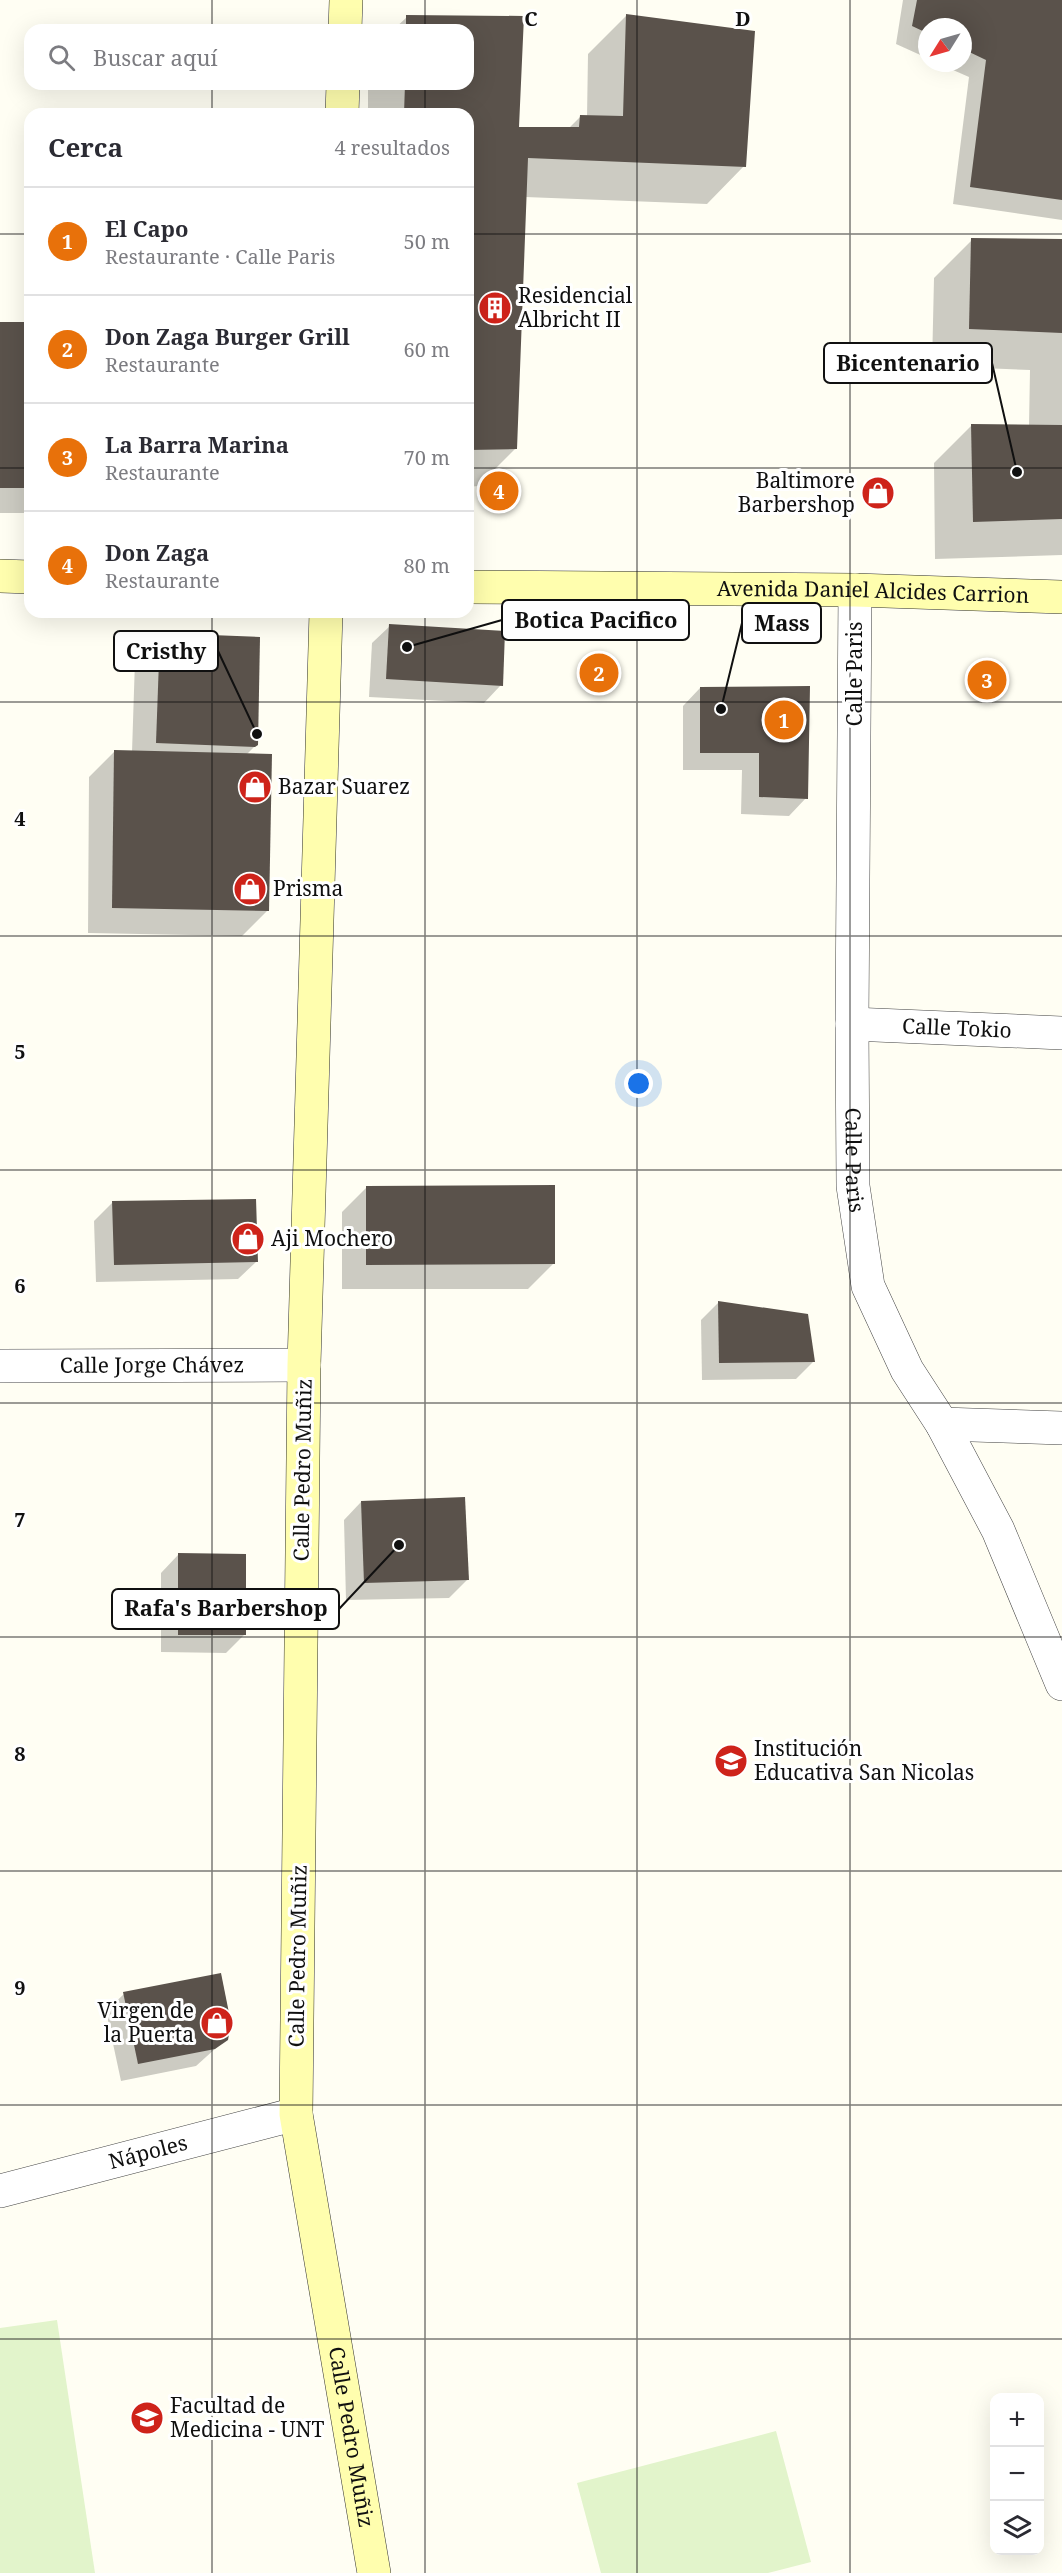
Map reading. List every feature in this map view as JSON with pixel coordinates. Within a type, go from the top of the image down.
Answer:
[{"type":"street","points":[[345,24],[346,0]]},
{"type":"street","points":[[342,108],[343,90]]},
{"type":"street","points":[[0,576],[24,577]]},
{"type":"street","name":"Avenida Daniel Alcides Carrion","points":[[474,586],[855,590],[1062,597]]},
{"type":"street","name":"Calle Paris","points":[[855,590],[853,1186],[868,1286],[907,1370],[942,1424],[998,1530],[1062,1684]]},
{"type":"street","name":"Calle Pedro Muñiz","points":[[326,618],[304,1365],[296,2114],[374,2573]]},
{"type":"street","name":"Calle Tokio","points":[[852,1024],[1062,1034]]},
{"type":"street","name":"Calle Jorge Chávez","points":[[0,1366],[304,1365]]},
{"type":"street","points":[[942,1424],[1062,1428]]},
{"type":"street","name":"Nápoles","points":[[0,2191],[296,2114]]},
{"type":"green space","points":[[57,2320],[95,2573],[0,2573],[0,2328]]},
{"type":"green space","points":[[776,2431],[811,2562],[768,2573],[601,2573],[577,2483]]},
{"type":"building","points":[[917,0],[1062,0],[1062,200],[970,187],[986,60],[972,53],[972,18],[918,18],[918,29],[912,26]]},
{"type":"building","name":"Residencial Albricht II","points":[[626,14],[755,31],[746,167],[528,158],[517,449],[474,450],[474,108],[404,108],[405,90],[474,90],[474,24],[406,24],[406,15],[524,16],[519,127],[579,127],[580,115],[623,116]]},
{"type":"building","points":[[971,238],[1062,239],[1062,333],[969,329]]},
{"type":"building","points":[[0,322],[24,322],[24,488],[0,488]]},
{"type":"building","points":[[971,424],[1062,425],[1062,519],[973,522]]},
{"type":"building","points":[[389,624],[505,631],[503,686],[386,679]]},
{"type":"building","points":[[160,633],[260,637],[258,745],[255,747],[156,743]]},
{"type":"building","points":[[810,686],[808,799],[759,797],[759,753],[700,753],[700,687]]},
{"type":"building","points":[[114,750],[272,754],[269,911],[112,908]]},
{"type":"building","points":[[555,1185],[555,1264],[366,1265],[366,1186]]},
{"type":"building","points":[[256,1199],[258,1262],[114,1265],[112,1201]]},
{"type":"building","points":[[718,1301],[808,1314],[815,1362],[719,1363]]},
{"type":"building","points":[[465,1497],[469,1580],[364,1583],[361,1501]]},
{"type":"building","points":[[178,1553],[246,1554],[246,1635],[178,1635]]},
{"type":"building","points":[[221,1973],[231,2023],[228,2040],[215,2049],[138,2064],[123,1992]]},
{"type":"place","name":"Residencial Albricht II","points":[[495,308]]},
{"type":"place","name":"Bicentenario","points":[[1017,472]]},
{"type":"place","name":"Don Zaga","points":[[499,491]]},
{"type":"place","name":"Baltimore Barbershop","points":[[878,493]]},
{"type":"place","name":"Botica Pacifico","points":[[407,647]]},
{"type":"place","name":"Don Zaga Burger Grill","points":[[599,673]]},
{"type":"place","name":"La Barra Marina","points":[[987,680]]},
{"type":"place","name":"Mass","points":[[721,709]]},
{"type":"place","name":"El Capo","points":[[784,720]]},
{"type":"place","name":"Cristhy","points":[[257,734]]},
{"type":"place","name":"Bazar Suarez","points":[[255,787]]},
{"type":"place","name":"Prisma","points":[[250,889]]},
{"type":"place","name":"Aji Mochero","points":[[248,1239]]},
{"type":"place","name":"Rafa's Barbershop","points":[[399,1545]]},
{"type":"place","name":"Institución Educativa San Nicolas","points":[[731,1761]]},
{"type":"place","name":"Virgen de la Puerta","points":[[217,2023]]},
{"type":"place","name":"Facultad de Medicina - UNT","points":[[147,2418]]}]
